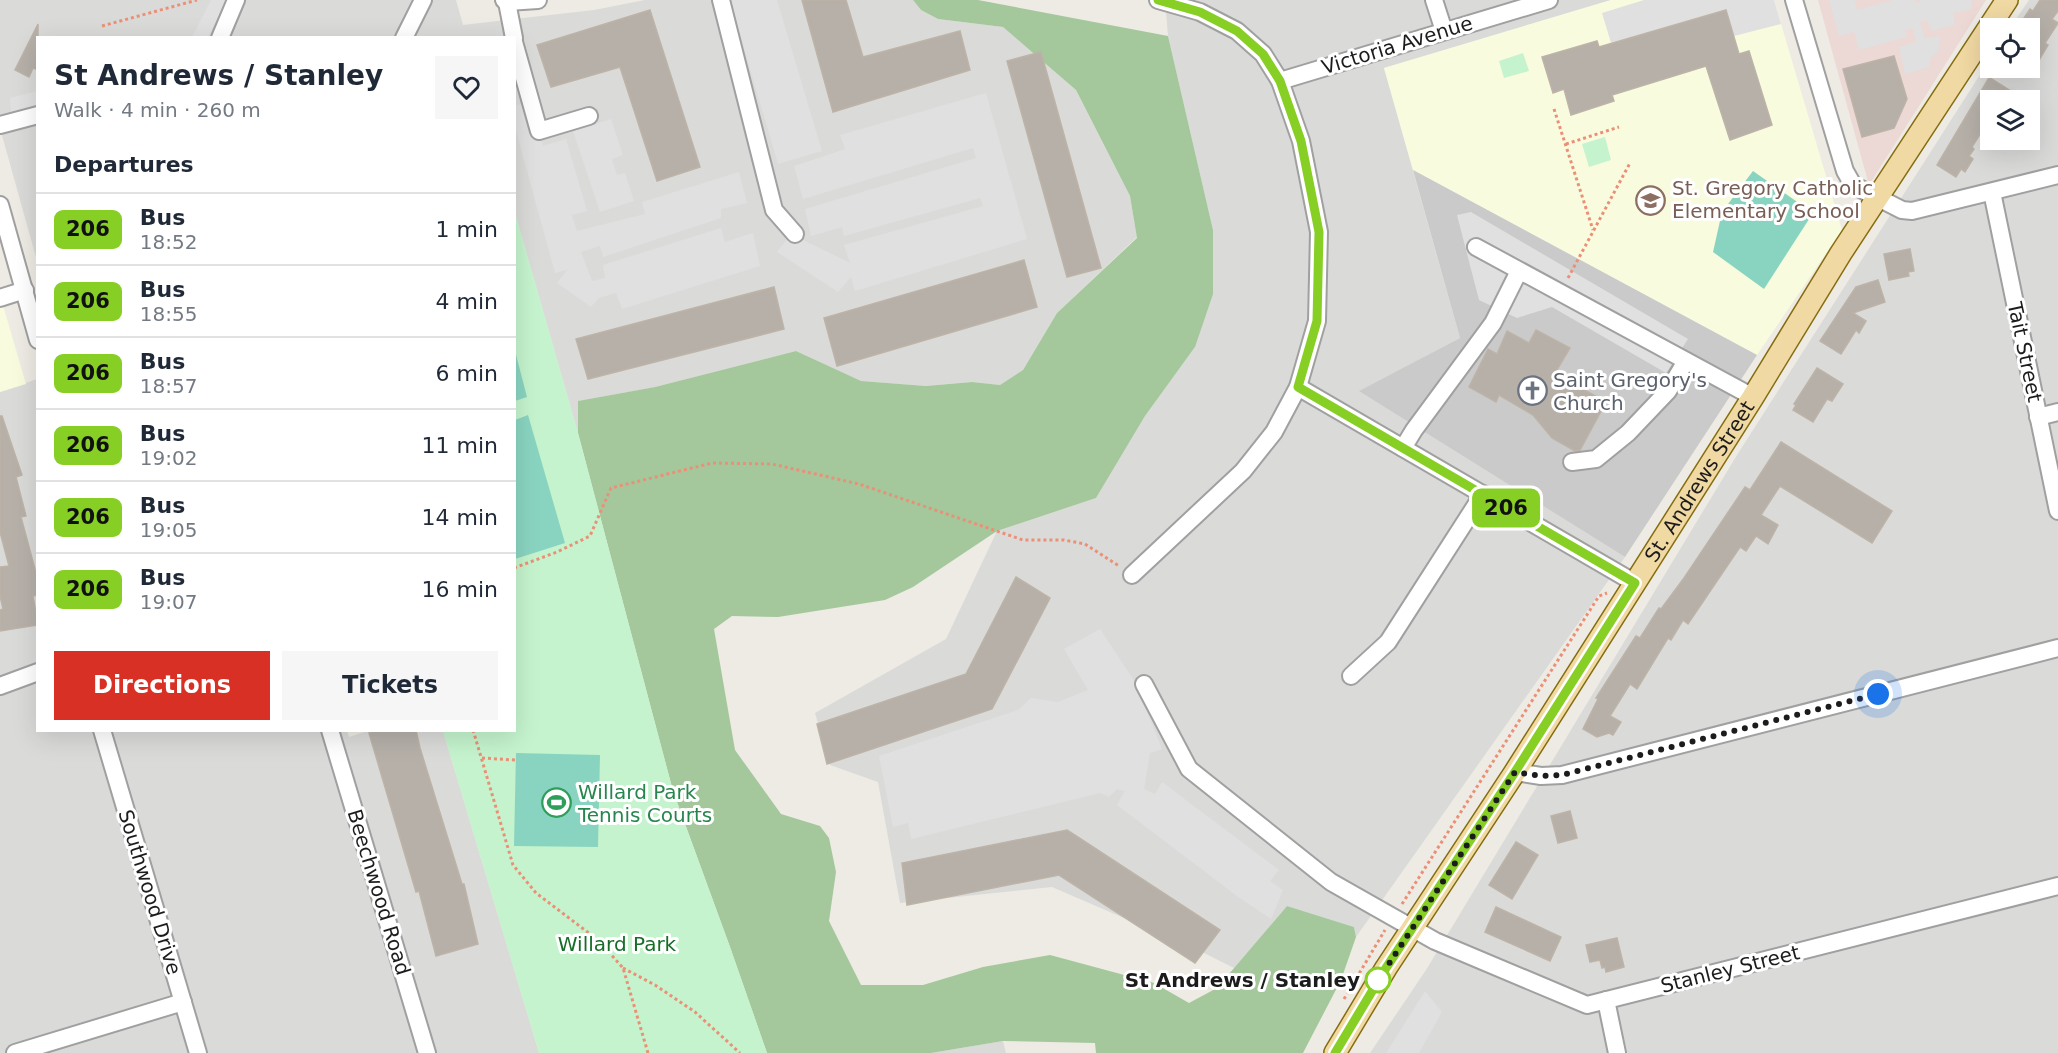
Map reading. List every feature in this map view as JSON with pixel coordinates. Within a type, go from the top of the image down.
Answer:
[{"type":"main road","name":"St. Andrews Street","points":[[1335,1053],[1386,968],[1515,772],[1753,397],[1841,253],[2007,0]]},
{"type":"street","points":[[221,36],[236,0]]},
{"type":"street","points":[[405,36],[423,0]]},
{"type":"street","points":[[514,36],[505,1],[538,0]]},
{"type":"street","points":[[721,0],[774,210],[795,234]]},
{"type":"street","points":[[1132,575],[1243,471],[1274,432],[1298,387],[1317,321],[1319,232],[1301,141],[1280,81],[1263,54],[1237,31],[1200,12],[1158,0]]},
{"type":"street","points":[[1434,0],[1444,31]]},
{"type":"street","name":"Victoria Avenue","points":[[1280,81],[1550,0]]},
{"type":"street","points":[[1794,0],[1845,171],[1853,185],[1902,210],[1912,211],[2058,175]]},
{"type":"street","points":[[516,49],[539,131],[590,116]]},
{"type":"street","points":[[0,126],[36,117]]},
{"type":"street","name":"Tait Street","points":[[1992,192],[2058,511]]},
{"type":"street","points":[[0,205],[36,332]]},
{"type":"street","points":[[1476,247],[1753,397]]},
{"type":"street","points":[[1403,448],[1493,323],[1519,271]]},
{"type":"street","points":[[0,298],[25,290]]},
{"type":"street","points":[[1572,462],[1596,459],[1628,433],[1668,391],[1686,361]]},
{"type":"street","points":[[1298,387],[1635,583]]},
{"type":"street","points":[[2038,417],[2058,412]]},
{"type":"street","points":[[1351,676],[1388,642],[1483,494]]},
{"type":"street","points":[[1515,772],[1541,776],[1562,775],[2058,648]]},
{"type":"street","points":[[0,686],[36,673]]},
{"type":"street","name":"Stanley Street","points":[[1144,684],[1189,769],[1331,882],[1412,929],[1587,1005],[2058,886]]},
{"type":"street","name":"Southwood Drive","points":[[103,732],[198,1053]]},
{"type":"street","name":"Beechwood Road","points":[[331,732],[427,1053]]},
{"type":"street","points":[[1606,1000],[1617,1053]]},
{"type":"street","points":[[15,1053],[183,1002]]},
{"type":"path","points":[[102,26],[197,0]]},
{"type":"path","points":[[1554,109],[1593,232]]},
{"type":"path","points":[[1566,144],[1619,127]]},
{"type":"path","points":[[1560,293],[1630,163]]},
{"type":"path","points":[[516,567],[557,552],[590,536],[611,488],[712,463],[772,464],[859,484],[1023,540],[1064,540],[1085,544],[1132,575]]},
{"type":"path","points":[[1393,918],[1599,596],[1607,593]]},
{"type":"path","points":[[474,732],[513,865],[536,892],[598,940],[623,968],[655,985],[695,1012],[740,1053]]},
{"type":"path","points":[[482,758],[515,760]]},
{"type":"path","points":[[623,968],[648,1053]]},
{"type":"shaded area","points":[[0,0],[456,0],[463,25],[594,10],[645,0],[913,0],[921,10],[938,19],[1003,27],[1076,90],[1130,196],[1137,237],[1057,313],[1023,370],[1000,385],[972,382],[926,386],[860,381],[796,351],[655,387],[579,401],[578,433],[516,216],[516,36],[36,36],[36,257],[0,128]]},
{"type":"shaded area","points":[[211,0],[227,0],[209,36],[193,36]]},
{"type":"shaded area","points":[[777,0],[822,151],[778,164],[730,1]]},
{"type":"shaded area","points":[[1165,0],[1611,0],[1384,68],[1460,338],[1360,391],[1625,557],[1356,937],[1354,927],[1287,906],[1234,968],[1198,950],[1052,887],[900,903],[878,782],[830,765],[815,713],[946,639],[997,531],[1096,498],[1145,416],[1195,347],[1213,230],[1168,36]]},
{"type":"shaded area","name":"St. Gregory Catholic Elementary School","points":[[1611,0],[1774,0],[1842,230],[1757,355],[1413,170],[1384,68]]},
{"type":"shaded area","points":[[1644,0],[1774,0],[1781,24],[1734,36],[1726,10],[1611,43],[1602,13]]},
{"type":"shaded area","points":[[1818,0],[1986,0],[1869,185]]},
{"type":"shaded area","points":[[1829,0],[1855,0],[1857,10],[1893,0],[1915,0],[1916,3],[1922,0],[1971,0],[1972,9],[1953,13],[1955,25],[1931,31],[1927,20],[1920,22],[1925,38],[1940,36],[1939,50],[1930,59],[1930,67],[1905,74],[1899,47],[1916,42],[1912,28],[1905,30],[1907,37],[1859,50],[1854,32],[1839,36]]},
{"type":"shaded area","points":[[2029,0],[2058,0],[2058,1053],[1370,1053],[1426,970],[1737,455],[1980,75],[1980,78],[2040,78],[2040,18],[2017,18]]},
{"type":"shaded area","points":[[36,91],[36,105],[11,112],[10,98]]},
{"type":"shaded area","points":[[986,93],[1027,239],[855,291],[851,277],[838,292],[777,252],[791,234],[850,263],[844,245],[983,206],[980,198],[844,236],[842,227],[811,236],[805,209],[976,158],[973,148],[803,199],[794,166],[845,149],[840,135]]},
{"type":"shaded area","points":[[531,101],[543,146],[566,139],[587,211],[572,215],[577,231],[645,214],[642,202],[739,172],[747,203],[721,209],[721,218],[603,257],[600,246],[581,252],[592,281],[605,278],[603,265],[721,228],[725,242],[753,233],[760,266],[622,309],[616,293],[599,298],[591,307],[557,283],[567,270],[555,273],[516,131],[516,106]]},
{"type":"shaded area","points":[[611,119],[623,155],[612,159],[617,175],[625,173],[634,201],[600,212],[573,131]]},
{"type":"shaded area","points":[[1413,170],[1757,355],[1625,557],[1359,391],[1460,338]]},
{"type":"shaded area","points":[[1471,212],[1688,339],[1666,373],[1552,307],[1517,318],[1479,300],[1457,215]]},
{"type":"shaded area","points":[[0,295],[26,384],[0,392]]},
{"type":"shaded area","points":[[36,379],[36,732],[348,732],[349,737],[364,732],[443,732],[539,1053],[0,1053],[0,392]]},
{"type":"shaded area","points":[[1100,629],[1135,682],[1162,749],[1150,753],[1144,789],[1155,794],[1162,782],[1279,870],[1270,881],[1283,890],[1271,919],[1117,805],[1125,791],[1117,789],[1109,797],[1100,793],[911,839],[908,823],[893,827],[879,756],[1018,710],[1031,698],[1058,702],[1088,690],[1064,649]]},
{"type":"shaded area","points":[[1425,991],[1442,1012],[1419,1053],[1386,1053]]},
{"type":"shaded area","points":[[1003,1041],[1006,1053],[931,1053]]},
{"type":"green space","points":[[913,0],[978,0],[1168,36],[1213,230],[1213,294],[1195,347],[1145,416],[1096,498],[997,531],[913,587],[885,600],[778,617],[732,616],[714,629],[735,750],[781,814],[820,826],[829,838],[836,872],[829,921],[861,985],[923,985],[983,967],[1050,955],[1154,983],[1189,1003],[1217,988],[1287,906],[1354,927],[1356,937],[1341,980],[1303,1053],[1096,1053],[1095,1043],[1003,1041],[931,1053],[767,1053],[673,791],[578,433],[578,401],[655,387],[796,351],[861,381],[926,386],[972,382],[1000,385],[1023,370],[1057,313],[1137,238],[1130,196],[1076,90],[1003,27],[938,19],[921,10]]},
{"type":"green space","points":[[1523,53],[1529,71],[1504,78],[1499,61]]},
{"type":"green space","points":[[1605,137],[1611,160],[1589,167],[1582,144]]},
{"type":"green space","points":[[1753,171],[1813,213],[1764,289],[1713,252],[1722,212]]},
{"type":"green space","name":"Willard Park","points":[[516,216],[578,433],[673,791],[767,1053],[539,1053],[443,732],[516,732]]},
{"type":"green space","points":[[516,355],[527,397],[516,400]]},
{"type":"green space","points":[[528,415],[565,543],[516,559],[516,420]]},
{"type":"green space","name":"Willard Park Tennis Courts","points":[[516,753],[600,755],[598,847],[514,846]]},
{"type":"building","points":[[802,0],[846,0],[863,57],[960,31],[970,70],[833,112]]},
{"type":"building","points":[[2040,0],[2058,0],[2058,11],[2052,19],[2058,23],[2045,43],[2048,45],[2040,59],[2040,18],[2024,18],[2030,9],[2033,11]]},
{"type":"building","points":[[650,10],[700,167],[657,181],[620,67],[551,87],[537,45]]},
{"type":"building","points":[[1726,10],[1739,54],[1749,51],[1772,125],[1730,140],[1706,66],[1612,95],[1614,101],[1571,115],[1564,89],[1553,93],[1542,57],[1597,41],[1599,47]]},
{"type":"building","points":[[38,24],[36,69],[33,68],[29,77],[15,70]]},
{"type":"building","points":[[1041,52],[1101,268],[1067,277],[1007,61]]},
{"type":"building","points":[[1894,56],[1907,99],[1894,128],[1862,137],[1843,69]]},
{"type":"building","points":[[1990,78],[2009,90],[1982,90]]},
{"type":"building","points":[[1980,93],[1980,134],[1969,156],[1973,159],[1965,172],[1961,169],[1956,177],[1937,165]]},
{"type":"building","points":[[1910,249],[1914,271],[1908,272],[1909,276],[1889,280],[1884,254]]},
{"type":"building","points":[[1024,260],[1037,307],[837,366],[824,318]]},
{"type":"building","points":[[1878,280],[1885,302],[1853,313],[1866,321],[1859,333],[1856,330],[1841,354],[1820,341],[1856,287]]},
{"type":"building","points":[[774,287],[784,329],[588,379],[576,339]]},
{"type":"building","name":"Saint Gregory's Church","points":[[1536,330],[1570,348],[1555,373],[1606,402],[1580,450],[1575,451],[1552,438],[1533,415],[1499,395],[1496,402],[1469,387],[1488,349],[1497,354],[1507,331],[1529,343]]},
{"type":"building","points":[[1817,368],[1843,384],[1832,401],[1827,399],[1813,422],[1793,410],[1796,405],[1794,404]]},
{"type":"building","points":[[0,416],[2,416],[22,475],[16,477],[26,516],[21,517],[36,573],[36,595],[33,596],[36,625],[0,631],[0,610],[3,609],[0,596],[0,567],[9,566],[0,532]]},
{"type":"building","points":[[1781,442],[1892,511],[1872,543],[1780,486],[1761,515],[1778,525],[1768,544],[1756,536],[1746,551],[1740,547],[1688,624],[1683,620],[1671,640],[1668,638],[1637,689],[1630,684],[1610,716],[1621,722],[1613,735],[1609,733],[1597,737],[1583,729],[1598,699],[1596,698],[1636,636],[1640,638],[1659,608],[1661,609],[1684,578],[1745,487],[1750,490]]},
{"type":"building","points":[[1016,577],[1050,598],[992,709],[827,764],[817,724],[966,674]]},
{"type":"building","points":[[416,732],[462,884],[464,884],[478,944],[436,956],[419,891],[416,892],[369,733]]},
{"type":"building","points":[[1570,811],[1577,838],[1558,843],[1551,816]]},
{"type":"building","points":[[1067,830],[1220,930],[1195,963],[1059,875],[907,905],[902,863]]},
{"type":"building","points":[[1516,842],[1538,855],[1512,899],[1489,885]]},
{"type":"building","points":[[1496,907],[1561,937],[1550,961],[1485,932]]},
{"type":"building","points":[[1617,938],[1624,967],[1606,972],[1600,960],[1590,962],[1586,945]]},
{"type":"bus line","name":"206","points":[[1158,0],[1200,12],[1237,31],[1263,54],[1280,81],[1301,141],[1319,232],[1317,321],[1298,387],[1635,583],[1515,772],[1386,968],[1335,1053]]},
{"type":"place","name":"St. Gregory Catholic Elementary School","points":[[1651,200]]},
{"type":"place","name":"Saint Gregory's Church","points":[[1532,391]]},
{"type":"place","name":"Willard Park Tennis Courts","points":[[557,803]]},
{"type":"place","name":"St Andrews / Stanley","points":[[1378,980]]},
{"type":"route","points":[[1378,980],[1375,985],[1515,772],[1541,776],[1562,775],[1878,694]]}]
